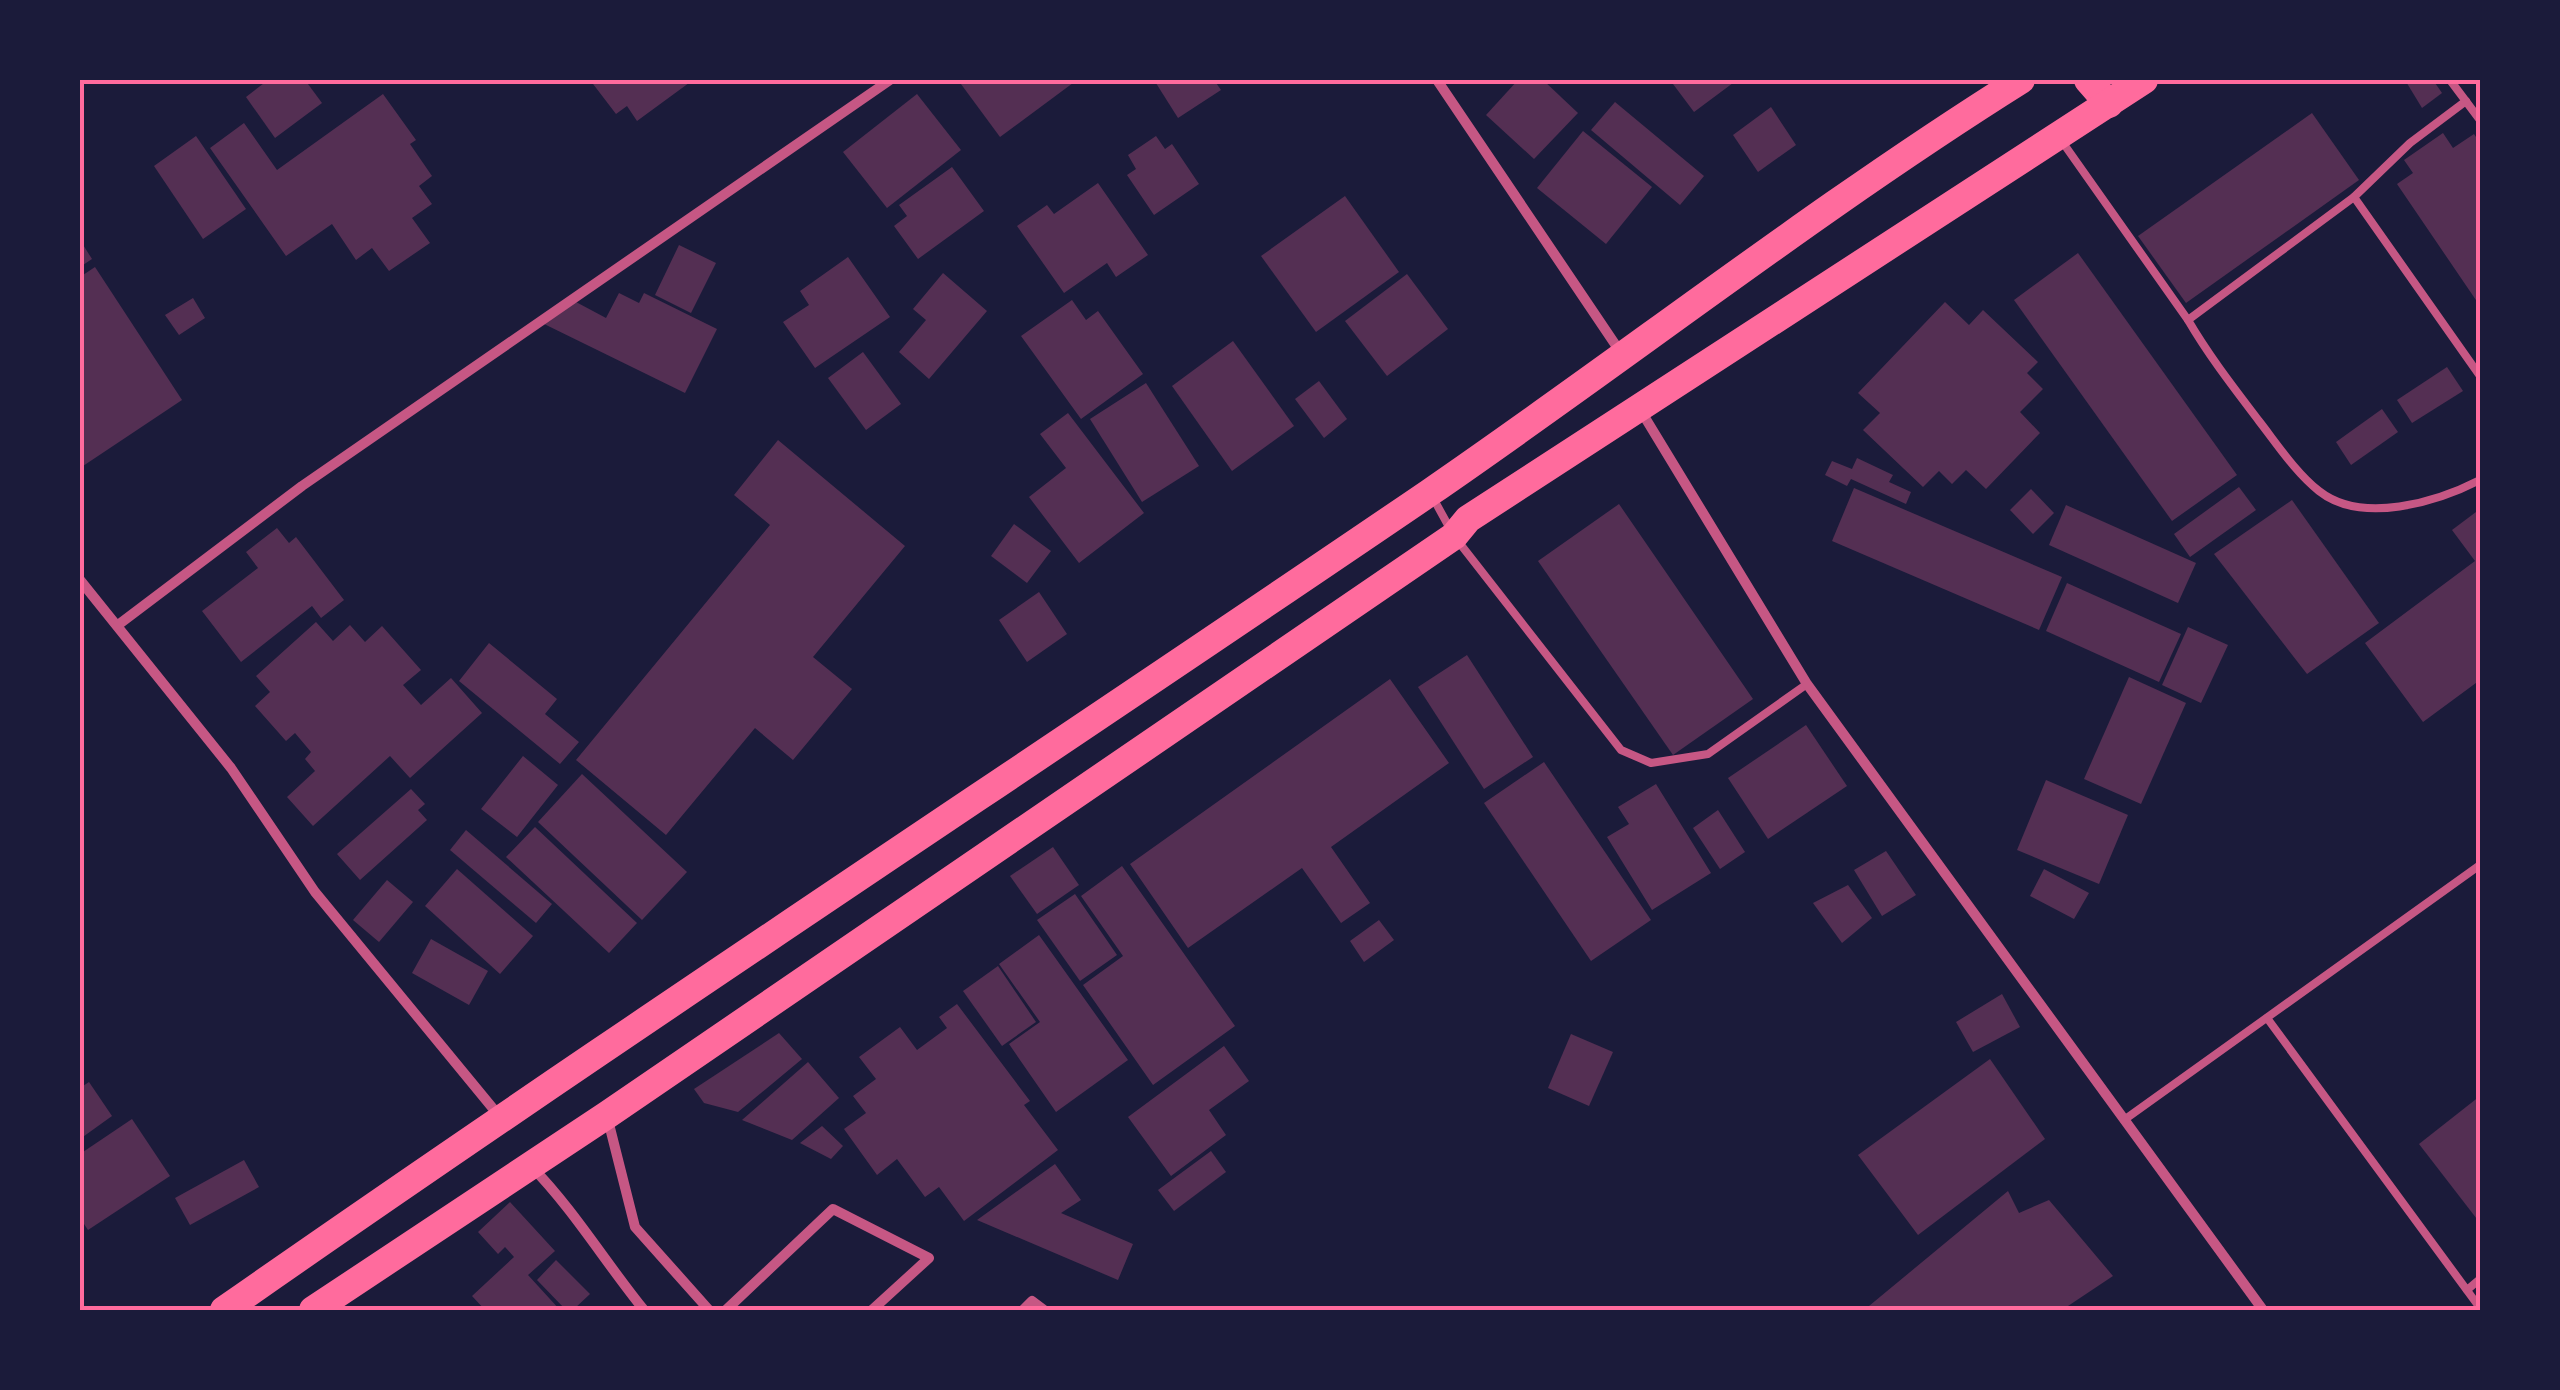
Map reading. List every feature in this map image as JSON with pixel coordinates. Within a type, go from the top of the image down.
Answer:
[{"type":"highway","points":[[224,1310],[500,1117],[1430,492],[1624,358],[1926,139],[2021,80]]},
{"type":"highway","points":[[2088,80],[2109,104]]},
{"type":"highway","points":[[313,1310],[607,1115],[1454,536],[1468,519],[2144,80]]},
{"type":"street","points":[[118,625],[302,486],[890,80]]},
{"type":"street","points":[[1437,80],[1624,358]]},
{"type":"street","points":[[1640,410],[1806,684],[2263,1310]]},
{"type":"street","points":[[80,580],[232,768],[315,892],[500,1117]]},
{"type":"street","points":[[607,1115],[635,1227],[709,1310]]},
{"type":"street","points":[[530,1166],[565,1201],[593,1248],[644,1310]]},
{"type":"street","points":[[726,1310],[833,1209],[929,1258],[872,1310]]},
{"type":"street","points":[[1024,1310],[1032,1302],[1044,1310]]},
{"type":"lane","points":[[2450,80],[2480,120]]},
{"type":"lane","points":[[2188,320],[2354,197],[2410,142],[2466,101]]},
{"type":"lane","points":[[2058,138],[2270,436],[2320,493],[2363,505],[2396,508],[2444,498],[2480,480]]},
{"type":"lane","points":[[2354,197],[2480,376]]},
{"type":"lane","points":[[1430,492],[1454,536],[1621,750],[1651,763],[1708,754],[1806,684]]},
{"type":"lane","points":[[2124,1120],[2480,865]]},
{"type":"lane","points":[[2267,1018],[2480,1308]]},
{"type":"lane","points":[[2467,1290],[2480,1279]]},
{"type":"building","points":[[268,80],[305,80],[322,103],[275,138],[246,97]]},
{"type":"building","points":[[590,80],[693,80],[637,121],[627,106],[616,114]]},
{"type":"building","points":[[958,80],[1077,80],[1000,137]]},
{"type":"building","points":[[1154,80],[1214,80],[1221,90],[1178,118]]},
{"type":"building","points":[[1518,80],[1543,80],[1578,113],[1534,159],[1486,115]]},
{"type":"building","points":[[1670,80],[1737,80],[1694,112]]},
{"type":"building","points":[[2405,80],[2433,80],[2442,93],[2422,108]]},
{"type":"building","points":[[383,94],[416,140],[410,144],[432,176],[419,186],[432,204],[412,218],[430,243],[389,271],[372,248],[356,260],[332,224],[286,256],[210,148],[244,123],[277,170]]},
{"type":"building","points":[[917,94],[961,150],[887,208],[843,152]]},
{"type":"building","points":[[1615,102],[1704,176],[1680,205],[1591,130]]},
{"type":"building","points":[[1771,107],[1796,145],[1758,172],[1733,135]]},
{"type":"building","points":[[2312,113],[2359,180],[2186,303],[2138,236]]},
{"type":"building","points":[[1583,131],[1652,187],[1606,244],[1537,188]]},
{"type":"building","points":[[2443,133],[2453,148],[2474,134],[2480,143],[2480,306],[2397,184],[2413,173],[2404,160]]},
{"type":"building","points":[[196,136],[246,209],[203,239],[154,166]]},
{"type":"building","points":[[1156,136],[1165,149],[1172,144],[1199,184],[1154,215],[1127,175],[1136,169],[1128,155]]},
{"type":"building","points":[[952,167],[984,211],[918,259],[894,226],[907,216],[899,205]]},
{"type":"building","points":[[1098,183],[1148,255],[1116,277],[1107,263],[1064,293],[1017,226],[1047,205],[1054,214]]},
{"type":"building","points":[[1345,196],[1399,272],[1316,332],[1261,256]]},
{"type":"building","points":[[80,240],[92,259],[80,267]]},
{"type":"building","points":[[679,245],[716,263],[691,313],[655,295]]},
{"type":"building","points":[[2078,253],[2237,475],[2172,521],[2014,300]]},
{"type":"building","points":[[848,257],[890,317],[815,368],[783,322],[809,305],[800,291]]},
{"type":"building","points":[[95,267],[182,400],[80,468],[80,277]]},
{"type":"building","points":[[943,273],[987,311],[929,379],[899,352],[926,320],[913,309]]},
{"type":"building","points":[[1407,274],[1448,329],[1387,376],[1345,321]]},
{"type":"building","points":[[619,293],[639,303],[644,293],[717,329],[685,393],[538,321],[576,302],[606,318]]},
{"type":"building","points":[[193,298],[205,318],[179,335],[165,315]]},
{"type":"building","points":[[1072,300],[1086,320],[1098,311],[1143,374],[1081,419],[1021,336]]},
{"type":"building","points":[[1945,302],[1969,325],[1983,310],[2038,362],[2027,373],[2043,389],[2020,412],[2040,433],[1986,489],[1966,470],[1952,484],[1939,471],[1923,487],[1863,430],[1880,413],[1858,393]]},
{"type":"building","points":[[1233,341],[1294,426],[1232,471],[1172,386]]},
{"type":"building","points":[[863,352],[901,404],[866,430],[828,378]]},
{"type":"building","points":[[2447,367],[2463,391],[2412,423],[2397,400]]},
{"type":"building","points":[[1319,381],[1347,419],[1324,438],[1295,399]]},
{"type":"building","points":[[1146,383],[1199,466],[1142,502],[1090,419]]},
{"type":"building","points":[[2382,409],[2398,432],[2351,465],[2336,442]]},
{"type":"building","points":[[1068,413],[1144,513],[1079,563],[1029,497],[1066,468],[1040,434]]},
{"type":"building","points":[[778,440],[905,546],[813,657],[852,689],[793,760],[755,728],[666,835],[576,760],[770,525],[734,495]]},
{"type":"building","points":[[1857,458],[1893,475],[1889,482],[1911,492],[1906,504],[1851,479],[1847,486],[1825,475],[1832,461],[1852,469]]},
{"type":"building","points":[[2239,487],[2256,510],[2190,557],[2174,534]]},
{"type":"building","points":[[1854,488],[2062,577],[2039,630],[1832,541]]},
{"type":"building","points":[[2031,489],[2054,513],[2033,534],[2010,510]]},
{"type":"building","points":[[2292,500],[2379,623],[2307,674],[2214,554]]},
{"type":"building","points":[[1619,504],[1753,699],[1673,755],[1538,561]]},
{"type":"building","points":[[2066,505],[2196,563],[2178,603],[2049,545]]},
{"type":"building","points":[[2480,509],[2480,680],[2423,722],[2365,643],[2475,561],[2452,530]]},
{"type":"building","points":[[1014,524],[1051,551],[1027,583],[991,556]]},
{"type":"building","points":[[277,528],[289,543],[296,537],[344,600],[321,618],[312,606],[241,662],[202,611],[258,568],[246,552]]},
{"type":"building","points":[[2067,583],[2181,634],[2159,682],[2046,631]]},
{"type":"building","points":[[1039,592],[1067,634],[1027,662],[999,620]]},
{"type":"building","points":[[316,622],[333,641],[350,625],[365,642],[382,626],[421,670],[403,685],[421,705],[451,678],[482,713],[410,778],[390,756],[313,826],[287,797],[315,771],[305,759],[311,752],[295,733],[286,741],[255,706],[270,692],[256,676]]},
{"type":"building","points":[[2188,627],[2228,645],[2201,703],[2162,685]]},
{"type":"building","points":[[489,643],[557,699],[545,714],[579,742],[560,764],[459,681]]},
{"type":"building","points":[[1467,655],[1533,757],[1484,789],[1418,687]]},
{"type":"building","points":[[2129,677],[2186,703],[2141,804],[2084,779]]},
{"type":"building","points":[[1390,679],[1449,763],[1331,847],[1370,903],[1341,923],[1302,868],[1188,948],[1130,864]]},
{"type":"building","points":[[1806,725],[1847,786],[1768,839],[1728,778]]},
{"type":"building","points":[[523,756],[558,785],[517,837],[481,809]]},
{"type":"building","points":[[1544,762],[1651,920],[1591,961],[1484,803]]},
{"type":"building","points":[[582,774],[687,872],[642,920],[538,822]]},
{"type":"building","points":[[2046,780],[2128,815],[2099,884],[2017,850]]},
{"type":"building","points":[[1656,784],[1711,873],[1652,910],[1607,837],[1629,824],[1618,807]]},
{"type":"building","points":[[411,789],[425,804],[418,810],[427,820],[360,880],[337,854]]},
{"type":"building","points":[[1718,810],[1745,852],[1720,869],[1693,828]]},
{"type":"building","points":[[535,827],[637,923],[609,953],[506,857]]},
{"type":"building","points":[[466,830],[552,904],[536,923],[450,850]]},
{"type":"building","points":[[1053,847],[1079,885],[1037,914],[1010,876]]},
{"type":"building","points":[[1886,851],[1916,895],[1882,916],[1854,870]]},
{"type":"building","points":[[1122,866],[1235,1026],[1153,1085],[1083,985],[1123,956],[1081,896]]},
{"type":"building","points":[[457,869],[533,936],[500,974],[425,906]]},
{"type":"building","points":[[2044,869],[2089,893],[2074,919],[2030,896]]},
{"type":"building","points":[[387,880],[413,902],[379,942],[353,920]]},
{"type":"building","points":[[1848,885],[1872,918],[1842,943],[1813,903]]},
{"type":"building","points":[[1075,894],[1117,955],[1080,981],[1037,920]]},
{"type":"building","points":[[1379,920],[1394,940],[1364,962],[1350,941]]},
{"type":"building","points":[[1039,935],[1128,1060],[1056,1112],[1009,1044],[1040,1022],[999,964]]},
{"type":"building","points":[[431,939],[488,971],[469,1005],[412,973]]},
{"type":"building","points":[[998,966],[1036,1022],[1002,1046],[963,991]]},
{"type":"building","points":[[2002,994],[2020,1027],[1973,1052],[1956,1022]]},
{"type":"building","points":[[957,1004],[1030,1101],[1024,1105],[1058,1150],[964,1221],[939,1187],[925,1197],[897,1159],[877,1175],[844,1129],[866,1113],[853,1096],[876,1079],[859,1057],[900,1027],[917,1050],[947,1028],[939,1017]]},
{"type":"building","points":[[779,1033],[802,1059],[738,1112],[704,1103],[694,1089]]},
{"type":"building","points":[[1571,1034],[1613,1052],[1589,1106],[1548,1088]]},
{"type":"building","points":[[1224,1046],[1249,1081],[1209,1110],[1226,1135],[1171,1176],[1128,1117]]},
{"type":"building","points":[[1990,1059],[2045,1139],[1918,1235],[1858,1155]]},
{"type":"building","points":[[808,1062],[839,1098],[792,1140],[742,1120]]},
{"type":"building","points":[[89,1082],[112,1116],[80,1139],[80,1088]]},
{"type":"building","points":[[2480,1096],[2480,1223],[2419,1144]]},
{"type":"building","points":[[132,1119],[170,1176],[88,1230],[80,1218],[80,1154]]},
{"type":"building","points":[[822,1126],[843,1146],[831,1159],[800,1143]]},
{"type":"building","points":[[1211,1151],[1226,1172],[1174,1211],[1158,1190]]},
{"type":"building","points":[[244,1160],[259,1187],[190,1225],[175,1198]]},
{"type":"building","points":[[1055,1164],[1081,1200],[1061,1213],[1133,1244],[1118,1280],[977,1220]]},
{"type":"building","points":[[2008,1191],[2019,1213],[2049,1200],[2113,1276],[2062,1310],[1871,1310],[1869,1306]]},
{"type":"building","points":[[510,1202],[555,1251],[528,1275],[560,1310],[485,1310],[472,1296],[514,1257],[505,1247],[498,1254],[478,1232]]},
{"type":"building","points":[[556,1260],[590,1294],[573,1310],[566,1310],[537,1280]]}]
